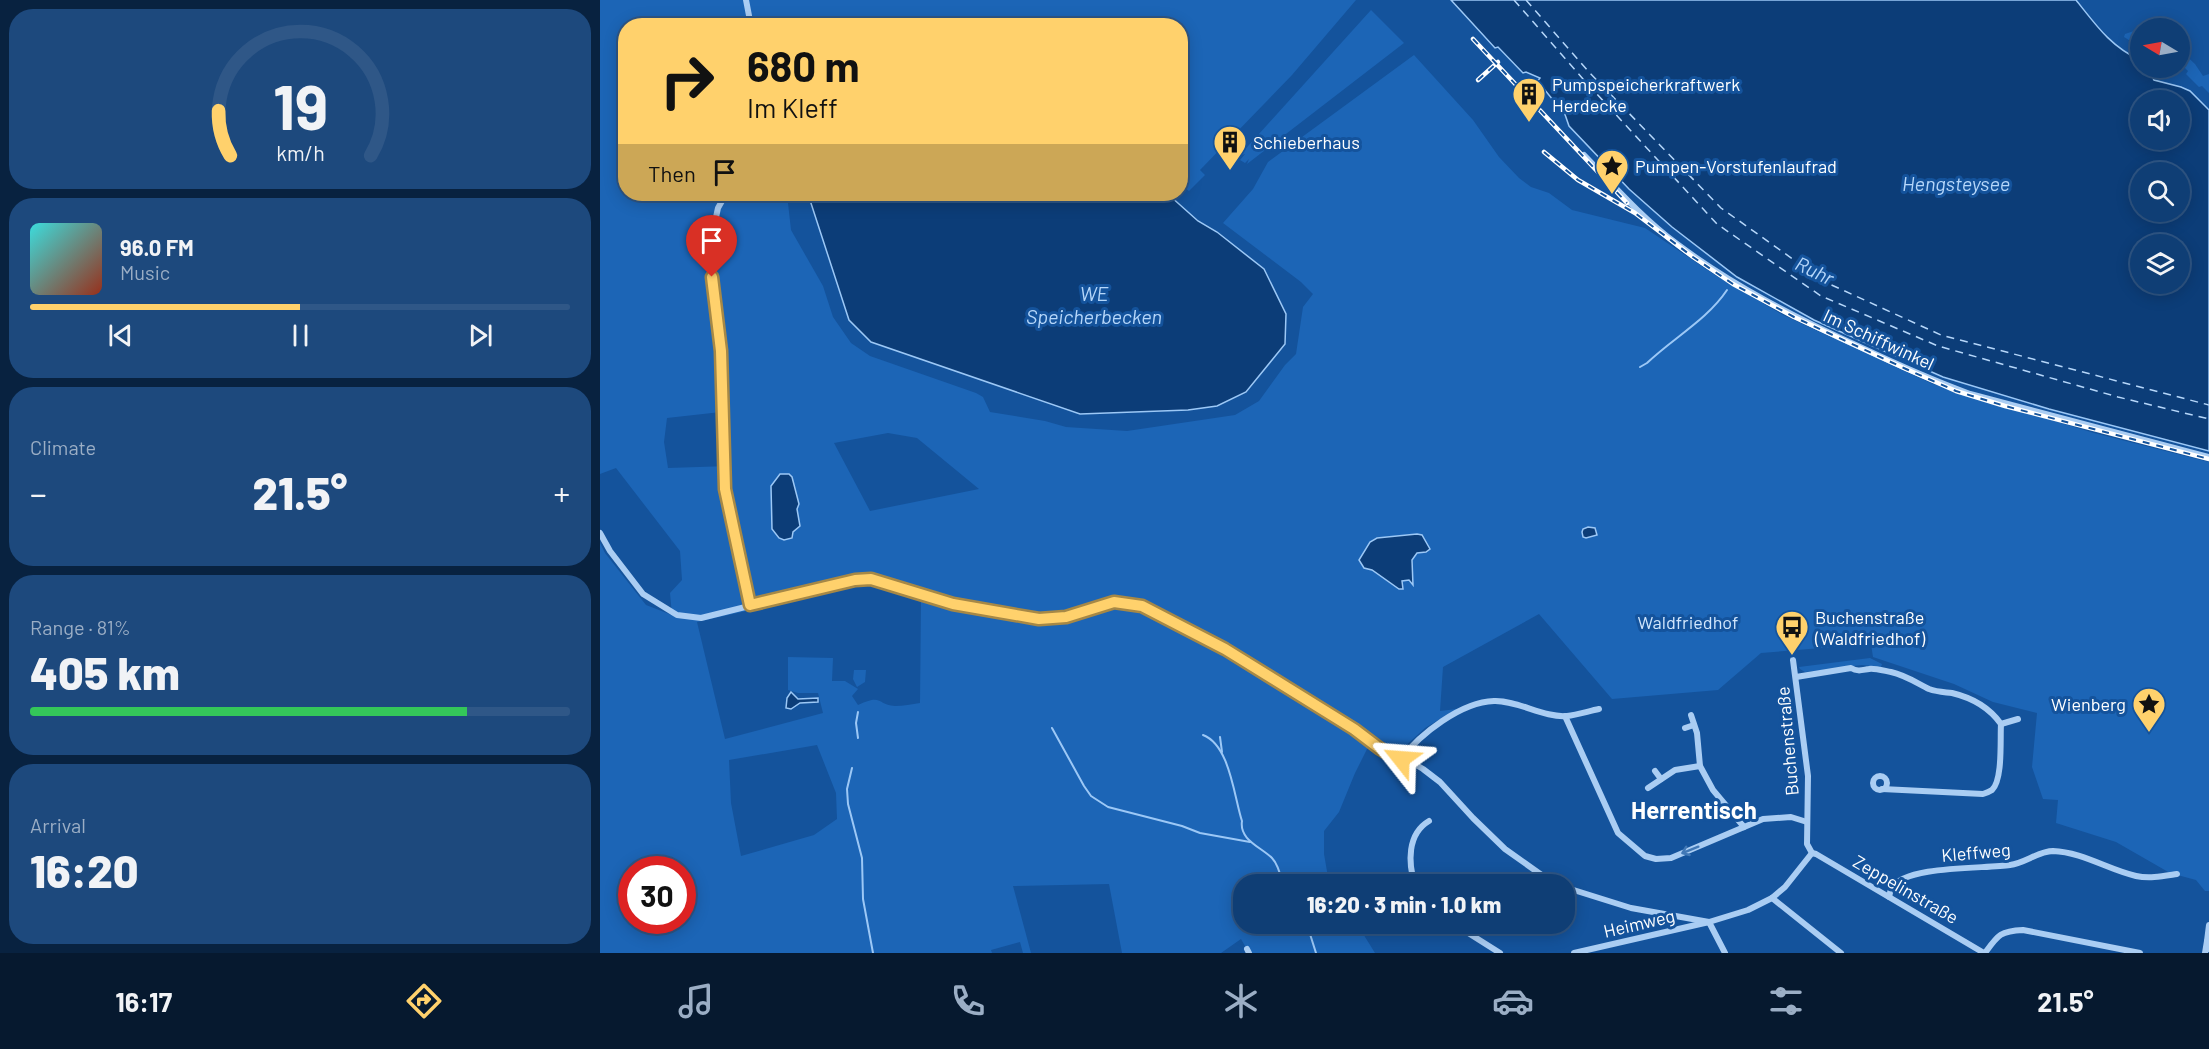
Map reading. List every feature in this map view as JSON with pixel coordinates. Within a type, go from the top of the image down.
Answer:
[{"type":"street","points":[[746,0],[749,18]]},
{"type":"street","name":"Im Schiffwinkel","points":[[1584,155],[1639,213],[1676,243],[1741,286],[1811,324],[1937,382],[1970,394],[2209,457]]},
{"type":"street","points":[[722,201],[718,208],[710,245],[721,351],[725,489],[750,605]]},
{"type":"street","points":[[600,533],[609,551],[643,594],[677,615],[701,618],[855,580],[871,579],[953,604],[1039,619],[1066,617],[1114,602],[1142,606],[1246,662],[1354,729],[1389,754],[1423,769],[1440,782],[1505,849],[1540,874]]},
{"type":"street","name":"Buchenstraße","points":[[1793,660],[1808,776],[1807,844],[1812,854]]},
{"type":"street","points":[[1796,677],[1851,668],[1855,671],[1864,671],[1869,668],[1891,672],[1908,677],[1931,689],[1978,702],[1992,711],[2001,724],[2000,762],[1993,789],[1983,794],[1882,789]]},
{"type":"street","points":[[1401,759],[1414,742],[1430,729],[1474,704],[1495,700],[1565,716],[1599,709]]},
{"type":"street","points":[[1691,715],[1700,766],[1713,790],[1744,827]]},
{"type":"street","points":[[1565,716],[1618,832],[1645,856],[1656,859],[1671,858],[1744,827],[1775,817],[1791,817],[1807,822]]},
{"type":"street","points":[[2001,724],[2018,719]]},
{"type":"street","points":[[1685,728],[1694,725]]},
{"type":"street","points":[[1648,788],[1675,770],[1700,766]]},
{"type":"street","points":[[1655,771],[1661,779]]},
{"type":"street","points":[[1412,874],[1411,847],[1420,826],[1429,821]]},
{"type":"street","name":"Kleffweg","points":[[1889,897],[1892,887],[1900,880],[1930,871],[2004,866],[2053,851],[2067,853],[2137,877],[2153,878],[2177,874]]},
{"type":"street","name":"Zeppelinstraße","points":[[1812,854],[1816,854],[1985,953]]},
{"type":"street","name":"Heimweg","points":[[1574,953],[1709,922],[1748,910],[1772,898],[1785,887],[1812,854]]},
{"type":"street","points":[[1575,890],[1631,908],[1709,922],[1725,953]]},
{"type":"street","points":[[1772,898],[1841,953]]},
{"type":"street","points":[[2205,953],[2209,925]]},
{"type":"street","points":[[1985,953],[2006,930],[2023,930],[2140,953]]},
{"type":"street","points":[[1470,934],[1500,953]]},
{"type":"street","points":[[2207,941],[2209,949]]},
{"type":"green space","name":"Waldfriedhof","points":[[600,0],[1356,0],[1292,75],[1200,170],[1205,175],[1189,191],[1188,18],[618,18],[618,201],[788,201],[791,230],[823,286],[833,317],[851,343],[870,356],[976,393],[983,397],[990,412],[1045,421],[1066,427],[1127,431],[1235,415],[1259,401],[1285,365],[1296,354],[1303,307],[1313,294],[1301,282],[1223,223],[1253,189],[1268,162],[1414,55],[1473,120],[1499,157],[1519,178],[1531,187],[1549,193],[1572,210],[1645,228],[1712,273],[1783,315],[1933,384],[2094,433],[2209,462],[2209,891],[2205,891],[2196,880],[2170,873],[2116,842],[2056,823],[2058,800],[2043,799],[2032,767],[2037,713],[1993,702],[1954,684],[1873,657],[1871,644],[1761,653],[1718,690],[1612,699],[1539,614],[1443,667],[1440,711],[1457,709],[1425,728],[1401,750],[1395,752],[1372,739],[1339,812],[1324,831],[1324,854],[1327,874],[1233,874],[1233,934],[1363,934],[1375,953],[1249,953],[1241,939],[1221,953],[1122,953],[1109,884],[1013,886],[1031,953],[1023,953],[1020,942],[991,950],[992,953],[600,953],[600,543],[605,553],[646,605],[672,615],[670,593],[682,580],[680,551],[616,468],[600,474]],"holes":[[[721,412],[729,466],[668,468],[664,442],[667,418]],[[888,433],[917,438],[979,489],[870,511],[834,443]],[[793,482],[799,504],[797,509],[800,526],[793,532],[772,523],[773,506]],[[1422,535],[1426,552],[1417,553],[1412,560],[1413,584],[1409,580],[1402,581],[1403,589],[1399,589],[1360,560],[1370,542],[1376,538]],[[871,583],[921,599],[920,703],[895,706],[872,700],[858,705],[852,696],[858,689],[845,681],[832,681],[833,658],[788,657],[788,690],[798,693],[818,693],[823,713],[725,739],[697,622]],[[817,745],[836,793],[837,819],[814,835],[741,856],[731,803],[729,760]]]},
{"type":"green space","points":[[1371,10],[1404,43],[1247,164],[1249,159],[1245,163],[1240,160],[1245,154],[1239,156]]},
{"type":"green space","points":[[2130,32],[2130,41],[2124,37]]},
{"type":"green space","points":[[2190,59],[2203,76],[2209,74],[2209,93],[2202,86],[2199,87],[2190,78]]},
{"type":"green space","points":[[1870,658],[1882,664],[1881,667],[1862,665],[1805,672],[1799,667]]},
{"type":"green space","points":[[854,670],[866,670],[865,682],[857,687],[853,679]]},
{"type":"water","name":"Hengsteysee","points":[[1451,0],[2076,0],[2097,26],[2130,55],[2130,78],[2153,78],[2188,90],[2130,90],[2130,150],[2190,150],[2190,91],[2209,110],[2209,451],[2049,409],[1943,377],[1814,320],[1737,277],[1672,227],[1629,189],[1569,126],[1561,103],[1558,106],[1536,83],[1540,78],[1526,72],[1523,73],[1498,47],[1495,48]]},
{"type":"water","name":"WE Speicherbecken","points":[[810,201],[1176,201],[1198,221],[1217,232],[1264,269],[1286,314],[1285,344],[1246,392],[1217,406],[1188,410],[1080,414],[871,342],[849,320]]},
{"type":"water","points":[[780,474],[789,474],[792,477],[799,504],[797,509],[800,526],[793,532],[792,538],[784,540],[779,538],[772,529],[771,486]]},
{"type":"water","points":[[1595,528],[1597,535],[1583,537],[1583,529]]},
{"type":"water","points":[[1422,535],[1430,549],[1417,553],[1412,560],[1413,585],[1409,580],[1402,581],[1403,589],[1399,589],[1372,570],[1364,568],[1359,560],[1370,542],[1377,538]]},
{"type":"water","points":[[791,692],[798,699],[818,698],[818,702],[800,703],[791,709],[786,708],[787,698]]},
{"type":"waterway","points":[[1640,367],[1700,320],[1727,290]]},
{"type":"waterway","points":[[858,712],[856,723],[858,738]]},
{"type":"waterway","points":[[1052,728],[1091,796],[1108,807],[1182,826],[1200,833],[1250,842]]},
{"type":"waterway","points":[[1203,735],[1212,741],[1225,760],[1244,833],[1252,843],[1274,861],[1280,874]]},
{"type":"waterway","points":[[1220,737],[1222,752]]},
{"type":"waterway","points":[[852,768],[847,789],[848,804],[862,858],[863,899],[873,953]]},
{"type":"waterway","points":[[1310,934],[1316,953]]},
{"type":"ferry route","points":[[1514,0],[1583,79],[1717,224],[1821,296],[1938,346],[2118,397],[2209,419]]},
{"type":"ferry route","points":[[1526,0],[1588,71],[1721,208],[1825,282],[1941,335],[2209,405]]},
{"type":"railway","points":[[1473,39],[1627,203]]},
{"type":"railway","points":[[1478,80],[1498,62]]},
{"type":"railway","points":[[1544,152],[1578,180],[1635,213],[1733,284],[1794,317],[1906,369],[1956,391],[2005,406],[2209,459]]},
{"type":"place","name":"Pumpspeicherkraftwerk Herdecke","points":[[1529,123]]},
{"type":"place","name":"Schieberhaus","points":[[1230,171]]},
{"type":"place","name":"Pumpen-Vorstufenlaufrad","points":[[1612,195]]},
{"type":"place","name":"Buchenstraße (Waldfriedhof)","points":[[1792,656]]},
{"type":"place","name":"Wienberg","points":[[2149,733]]},
{"type":"district","name":"Herrentisch","points":[[1694,809]]},
{"type":"route","points":[[712,277],[721,351],[725,489],[750,605],[855,580],[871,579],[953,604],[1039,619],[1066,617],[1114,602],[1142,606],[1225,649],[1354,729],[1379,748],[1401,759]]},
{"type":"water label","name":"Ruhr","points":[[1815,270]]}]
